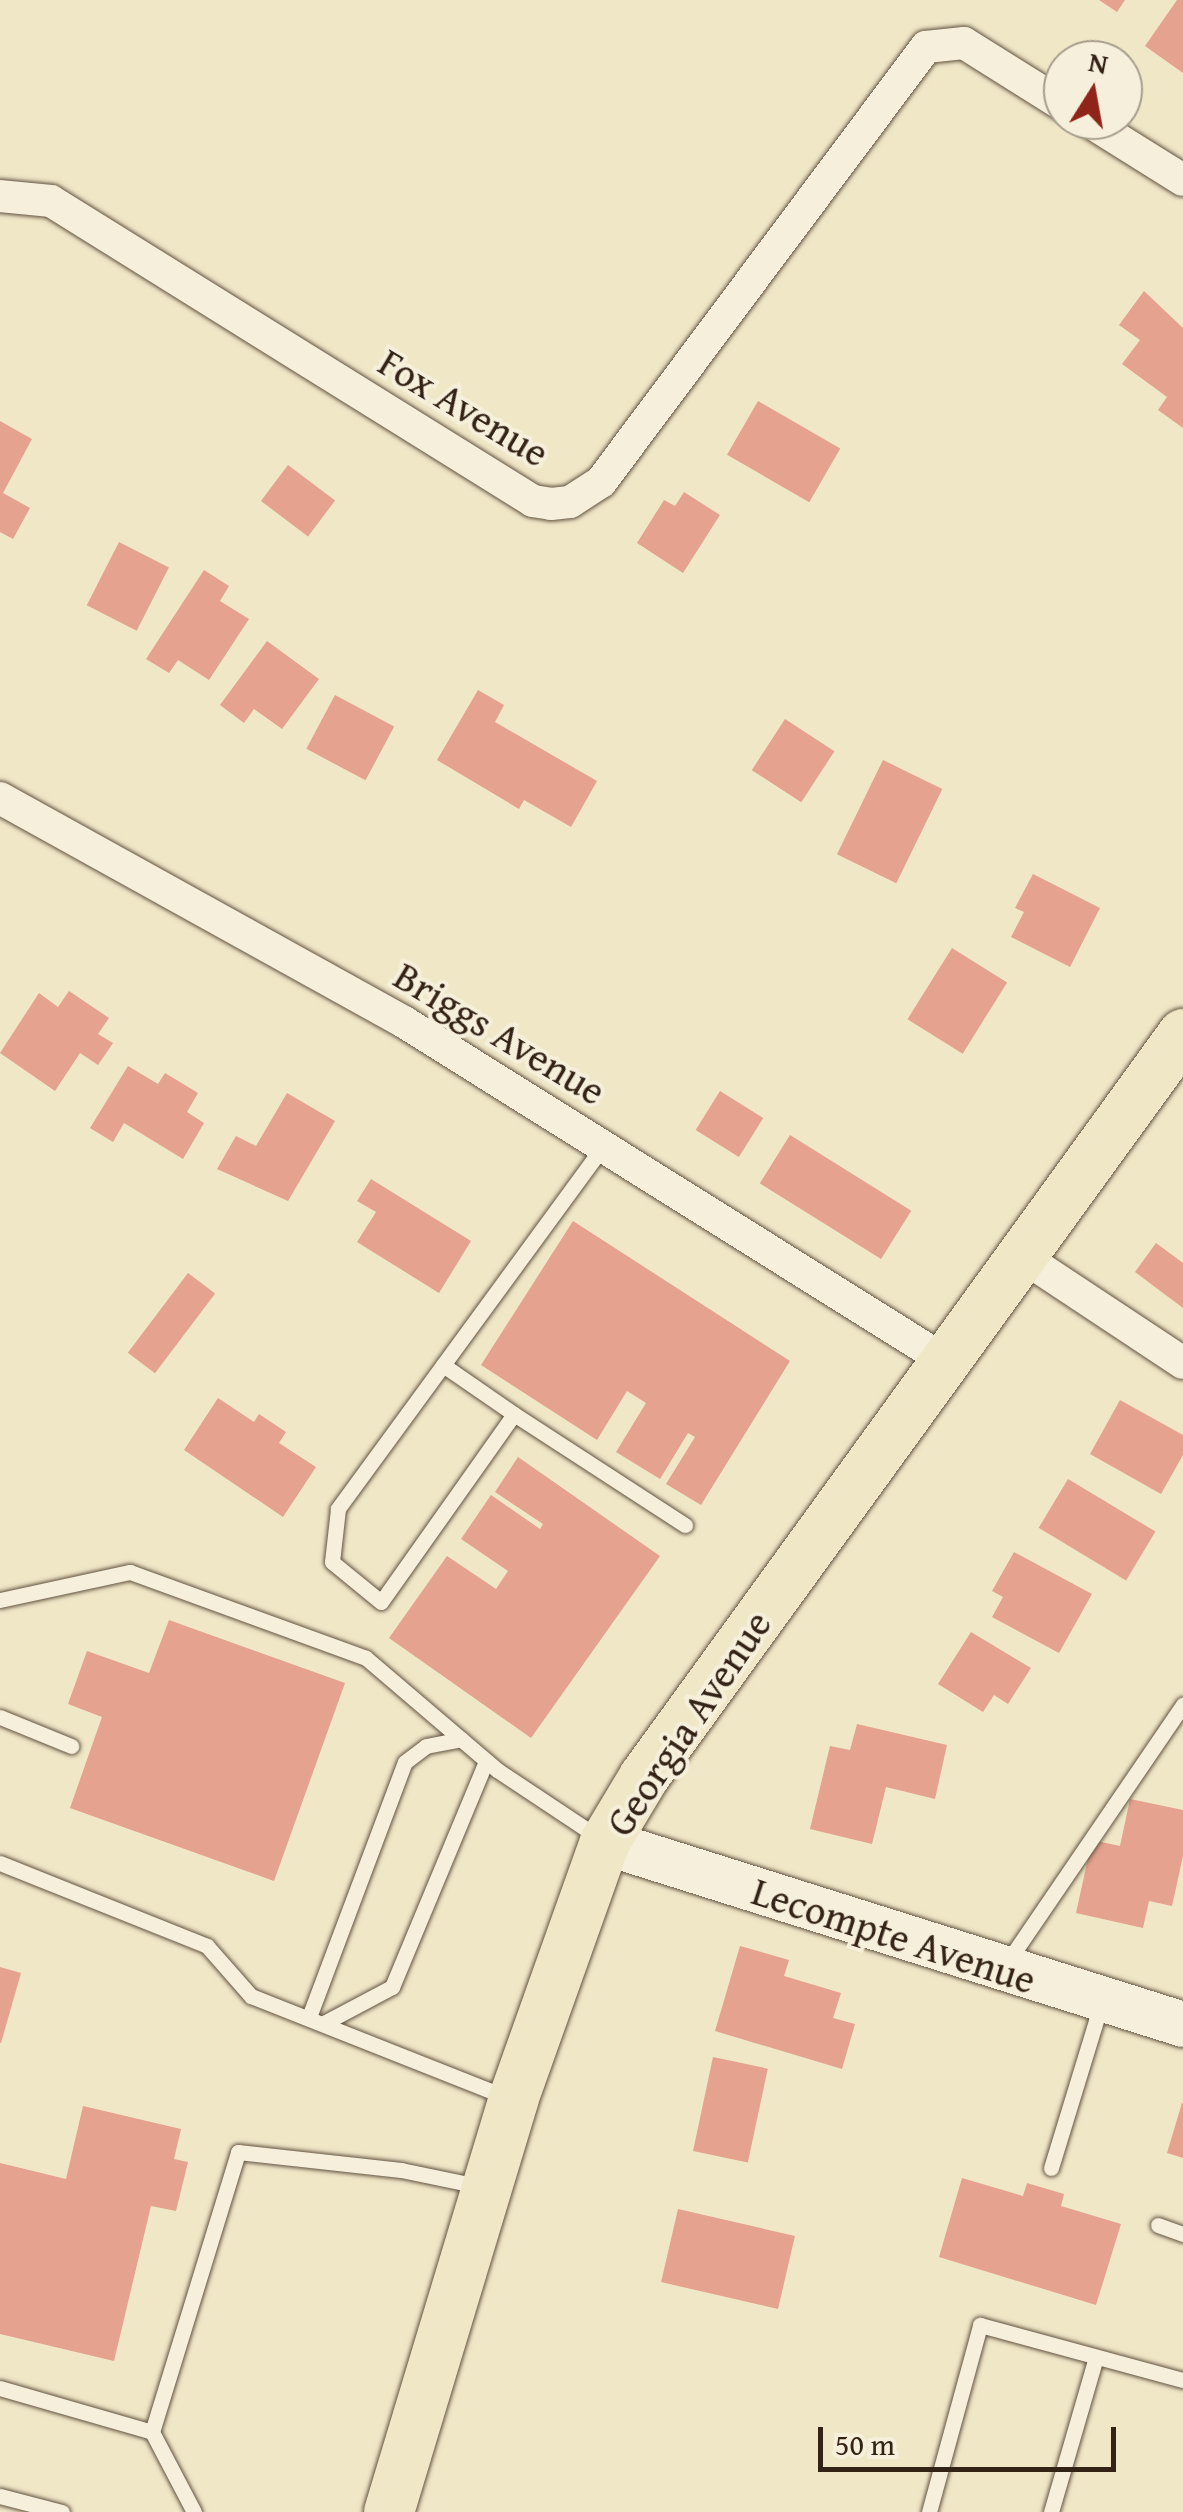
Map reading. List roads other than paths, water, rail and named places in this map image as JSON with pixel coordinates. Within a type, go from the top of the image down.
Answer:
[{"type":"main road","name":"Georgia Avenue","points":[[389,2512],[513,2100],[605,1842],[644,1777],[1183,1034]]},
{"type":"street","name":"Fox Avenue","points":[[0,196],[51,201],[533,501],[570,502],[601,482],[914,58],[951,40],[1043,93]]},
{"type":"street","points":[[1119,140],[1183,180]]},
{"type":"street","name":"Briggs Avenue","points":[[0,798],[404,1022],[944,1360]]},
{"type":"street","points":[[1022,1256],[1183,1364]]},
{"type":"street","name":"Lecompte Avenue","points":[[605,1842],[1001,1971],[1183,2024]]},
{"type":"lane","points":[[514,1414],[381,1602],[332,1562],[338,1508],[604,1145]]},
{"type":"lane","points":[[443,1365],[684,1525]]},
{"type":"lane","points":[[0,1600],[130,1572],[366,1658],[486,1761],[605,1842]]},
{"type":"lane","points":[[1001,1971],[1183,1705]]},
{"type":"lane","points":[[0,1717],[71,1746]]},
{"type":"lane","points":[[316,2020],[406,1762],[426,1746],[461,1739]]},
{"type":"lane","points":[[316,2020],[392,1987],[486,1761]]},
{"type":"lane","points":[[0,1863],[208,1946],[251,1996],[513,2100]]},
{"type":"lane","points":[[1051,2168],[1102,2000]]},
{"type":"lane","points":[[194,2512],[152,2432],[238,2152],[401,2170],[487,2188]]},
{"type":"lane","points":[[1158,2225],[1183,2234]]},
{"type":"lane","points":[[929,2512],[980,2325],[1183,2380]]},
{"type":"lane","points":[[1051,2512],[1096,2357]]},
{"type":"lane","points":[[0,2388],[152,2432]]},
{"type":"lane","points":[[0,2496],[62,2512]]}]
